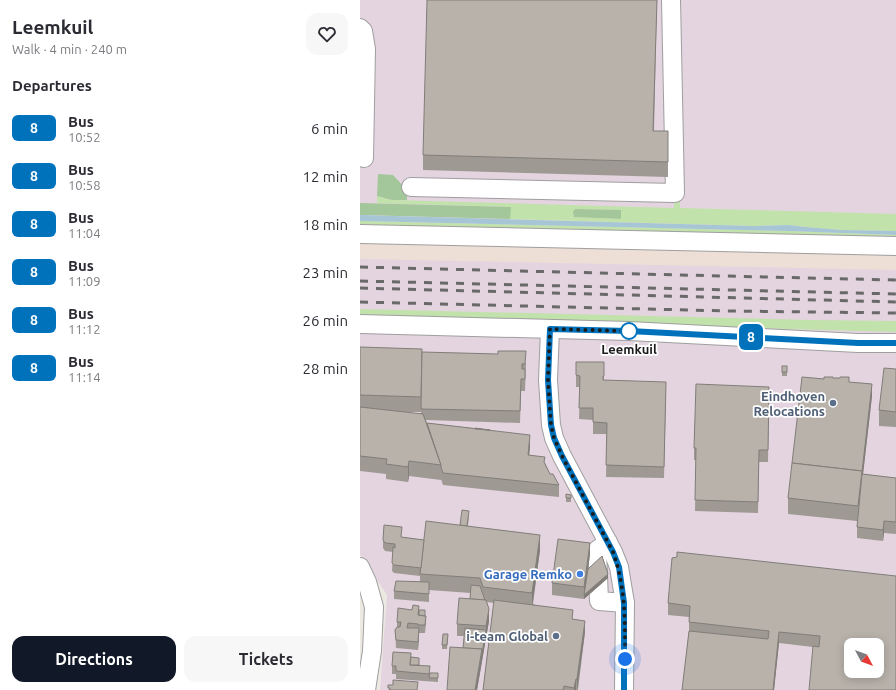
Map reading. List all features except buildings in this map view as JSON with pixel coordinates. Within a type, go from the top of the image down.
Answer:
[{"type":"street","points":[[411,187],[675,193],[671,0]]},
{"type":"street","points":[[362,33],[366,57],[364,158]]},
{"type":"street","points":[[360,234],[896,246]]},
{"type":"street","points":[[360,324],[629,331],[858,343],[896,343]]},
{"type":"street","points":[[550,329],[548,380],[551,425],[554,438],[608,542],[619,567],[624,603],[624,690]]},
{"type":"street","points":[[608,542],[597,550],[599,601],[624,603]]},
{"type":"street","points":[[360,567],[367,582],[374,607],[372,651],[366,690]]},
{"type":"shaded area","points":[[360,0],[896,0],[896,690],[380,690],[387,595],[360,555]]},
{"type":"shaded area","points":[[360,203],[896,223],[896,270],[360,259]]},
{"type":"green space","points":[[378,174],[393,175],[407,190],[407,200],[392,200],[377,196]]},
{"type":"green space","points":[[377,196],[392,200],[674,208],[674,198],[680,199],[680,208],[896,214],[896,231],[841,230],[788,225],[753,226],[510,219],[510,207],[377,203]],"holes":[[[575,209],[620,210],[621,219],[575,217],[573,215]]]},
{"type":"green space","points":[[360,203],[511,207],[510,219],[360,215]]},
{"type":"green space","points":[[575,209],[621,210],[621,219],[574,217],[573,212]]},
{"type":"green space","points":[[360,221],[896,235],[896,241],[360,228]]},
{"type":"green space","points":[[360,309],[896,321],[896,332],[360,317]]},
{"type":"water","points":[[360,215],[753,226],[788,225],[841,230],[896,231],[896,235],[360,221]]},
{"type":"railway","points":[[360,267],[896,280]]},
{"type":"railway","points":[[360,281],[896,294]]},
{"type":"railway","points":[[360,288],[896,302]]},
{"type":"railway","points":[[360,302],[729,311],[896,313]]},
{"type":"bus line","name":"8","points":[[624,690],[624,603],[619,567],[613,552],[554,438],[551,425],[548,380],[550,329],[629,331],[858,343],[896,343]]},
{"type":"place","name":"Leemkuil","points":[[629,331]]},
{"type":"place","name":"Eindhoven Relocations","points":[[833,403]]},
{"type":"place","name":"Garage Remko","points":[[580,574]]},
{"type":"place","name":"i-team Global","points":[[556,636]]},
{"type":"route","points":[[625,659],[624,603],[619,567],[613,552],[554,438],[551,425],[548,380],[550,329],[629,331]]}]
